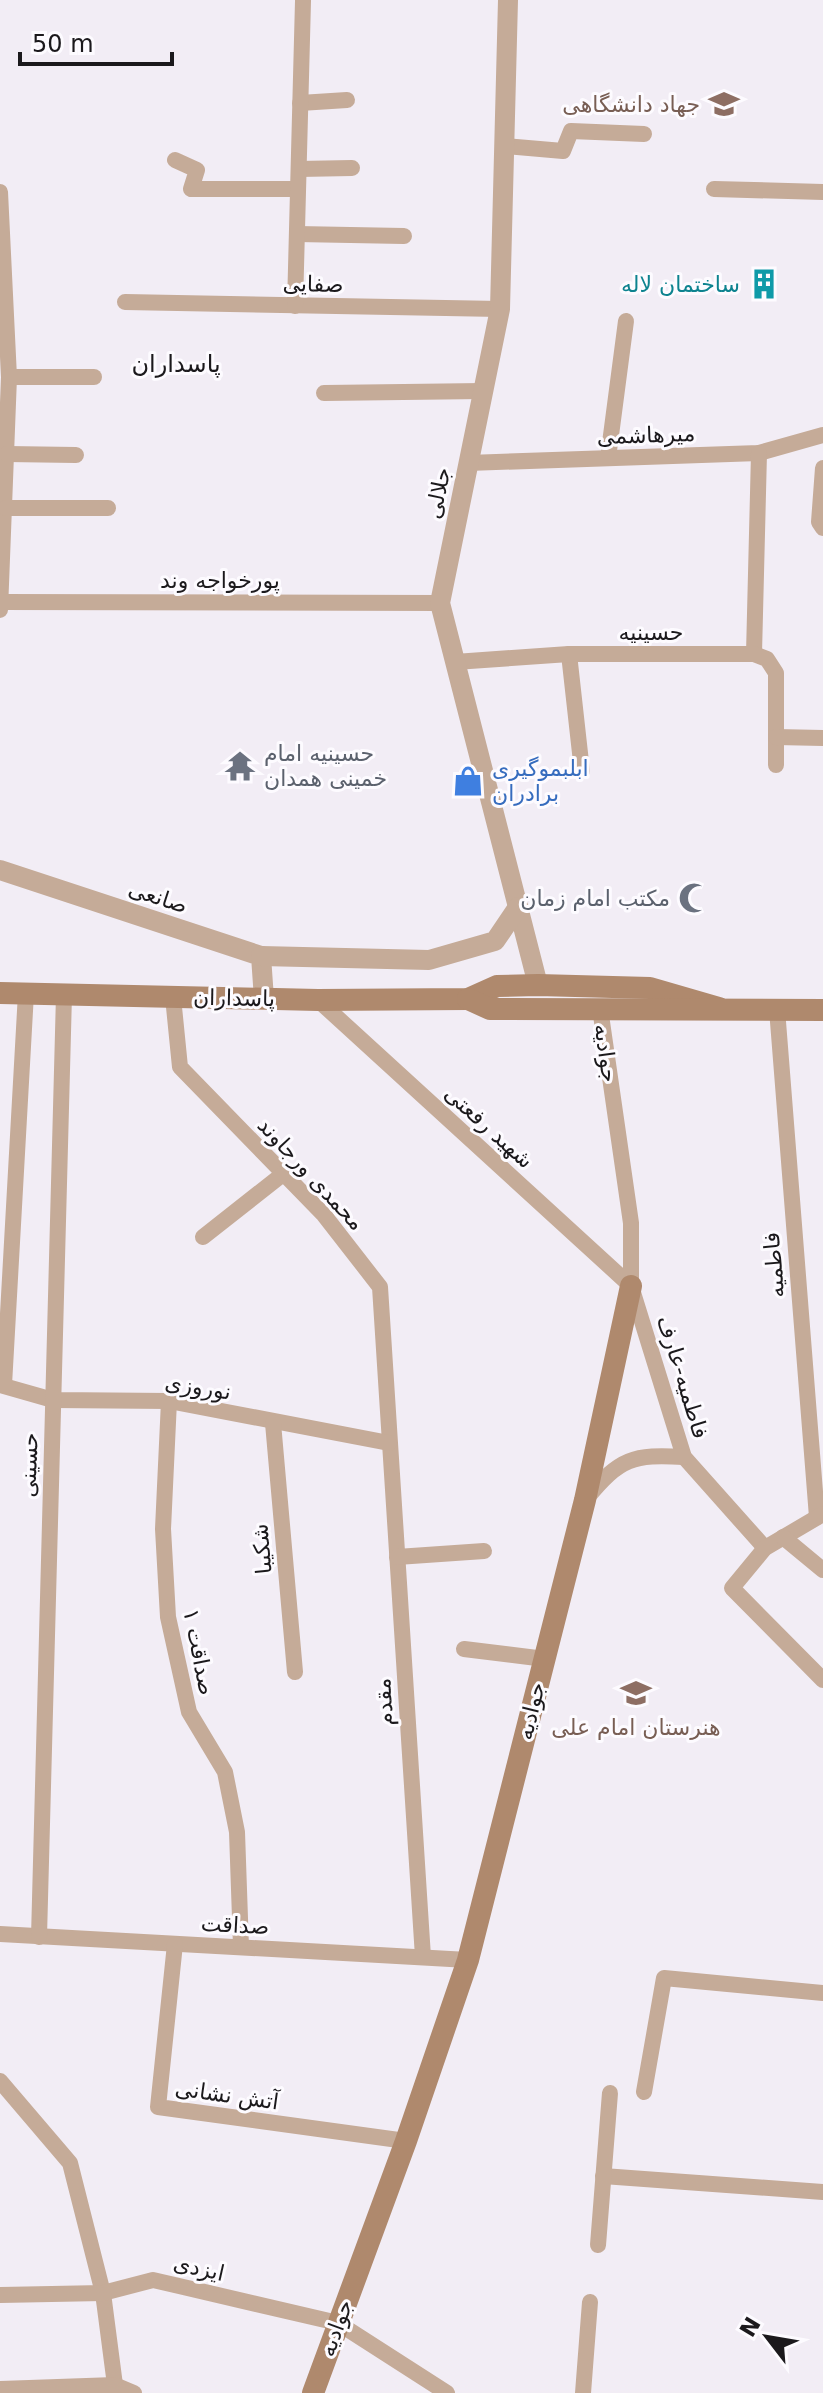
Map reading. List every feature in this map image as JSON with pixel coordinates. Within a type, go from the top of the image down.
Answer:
[{"type":"main road","name":"پاسداران","points":[[0,993],[318,1000],[468,999],[497,986],[538,985],[650,988],[719,1008]]},
{"type":"main road","name":"پاسداران","points":[[468,999],[490,1009],[600,1008],[655,1012],[719,1008],[823,1010]]},
{"type":"main road","name":"جوادیه","points":[[313,2393],[406,2141],[468,1960],[585,1500],[631,1286]]},
{"type":"street","points":[[293,0],[313,0]]},
{"type":"street","name":"جلالی","points":[[508,0],[500,309],[440,603],[538,985]]},
{"type":"street","points":[[295,306],[303,1]]},
{"type":"street","points":[[300,103],[347,100]]},
{"type":"street","points":[[504,146],[563,151],[571,131],[644,134]]},
{"type":"street","points":[[175,160],[197,170],[191,189],[298,189]]},
{"type":"street","points":[[299,169],[352,168]]},
{"type":"street","points":[[714,189],[823,192]]},
{"type":"street","points":[[0,192],[9,377],[0,605]]},
{"type":"street","points":[[297,234],[404,236]]},
{"type":"street","name":"صفایی","points":[[125,302],[500,309]]},
{"type":"street","points":[[608,458],[626,321]]},
{"type":"street","points":[[9,377],[94,377]]},
{"type":"street","points":[[324,393],[483,391]]},
{"type":"street","name":"میرهاشمی","points":[[468,463],[759,453],[823,435]]},
{"type":"street","points":[[759,453],[754,654],[767,659],[776,673],[776,765]]},
{"type":"street","points":[[7,454],[76,455]]},
{"type":"street","points":[[823,468],[819,522],[823,528]]},
{"type":"street","points":[[6,508],[108,508]]},
{"type":"street","name":"پورخواجه وند","points":[[0,605],[440,603]]},
{"type":"street","points":[[569,654],[582,771]]},
{"type":"street","name":"حسینیه","points":[[455,662],[569,654],[754,654]]},
{"type":"street","points":[[776,737],[823,738]]},
{"type":"street","name":"صانعی","points":[[0,870],[261,956],[429,960],[495,941],[518,907]]},
{"type":"street","points":[[261,956],[264,999]]},
{"type":"street","points":[[2,1385],[26,993]]},
{"type":"street","name":"حسینی","points":[[39,1937],[64,995]]},
{"type":"street","name":"محمدی ورجاوند","points":[[173,997],[180,1067],[324,1215],[380,1287],[389,1443]]},
{"type":"street","name":"شهید رفعتی","points":[[318,1000],[631,1286]]},
{"type":"street","name":"جوادیه","points":[[600,1008],[631,1223],[631,1286]]},
{"type":"street","name":"فاطمیه","points":[[777,1009],[820,1516]]},
{"type":"street","points":[[203,1237],[283,1174]]},
{"type":"street","name":"فاطمیه-عارف","points":[[631,1286],[684,1457],[765,1548]]},
{"type":"street","name":"نوروزی","points":[[2,1385],[53,1400],[169,1401],[389,1443]]},
{"type":"street","name":"صداقت ۱","points":[[169,1401],[163,1529],[168,1617],[189,1712],[225,1772],[237,1832],[241,1947]]},
{"type":"street","name":"شکیبا","points":[[273,1423],[295,1672]]},
{"type":"street","name":"مقدم","points":[[389,1443],[423,1957]]},
{"type":"street","points":[[585,1500],[607,1473],[627,1459],[652,1455],[684,1457]]},
{"type":"street","points":[[820,1516],[765,1548],[732,1588],[823,1680]]},
{"type":"street","points":[[783,1537],[823,1570]]},
{"type":"street","points":[[397,1557],[484,1551]]},
{"type":"street","points":[[464,1649],[545,1659]]},
{"type":"street","name":"صداقت","points":[[0,1934],[468,1960]]},
{"type":"street","name":"آتش نشانی","points":[[175,1944],[158,2107],[406,2141]]},
{"type":"street","points":[[644,2092],[664,1978],[823,1993]]},
{"type":"street","points":[[0,2081],[70,2163],[103,2293],[115,2385]]},
{"type":"street","points":[[598,2245],[610,2093]]},
{"type":"street","points":[[603,2176],[823,2192]]},
{"type":"street","name":"ایزدی","points":[[0,2295],[103,2293],[153,2280],[338,2323],[447,2393]]},
{"type":"street","points":[[583,2393],[590,2302]]},
{"type":"street","points":[[0,2389],[115,2385],[134,2393]]},
{"type":"place","name":"جهاد دانشگاهی","points":[[724,104]]},
{"type":"place","name":"ساختمان لاله","points":[[764,284]]},
{"type":"place","name":"حسینیه امام خمینی همدان","points":[[240,766]]},
{"type":"place","name":"ابلبموگیری برادران","points":[[468,781]]},
{"type":"place","name":"مکتب امام زمان","points":[[694,898]]},
{"type":"place","name":"هنرستان امام علی","points":[[636,1693]]},
{"type":"district","name":"پاسداران","points":[[176,364]]}]
